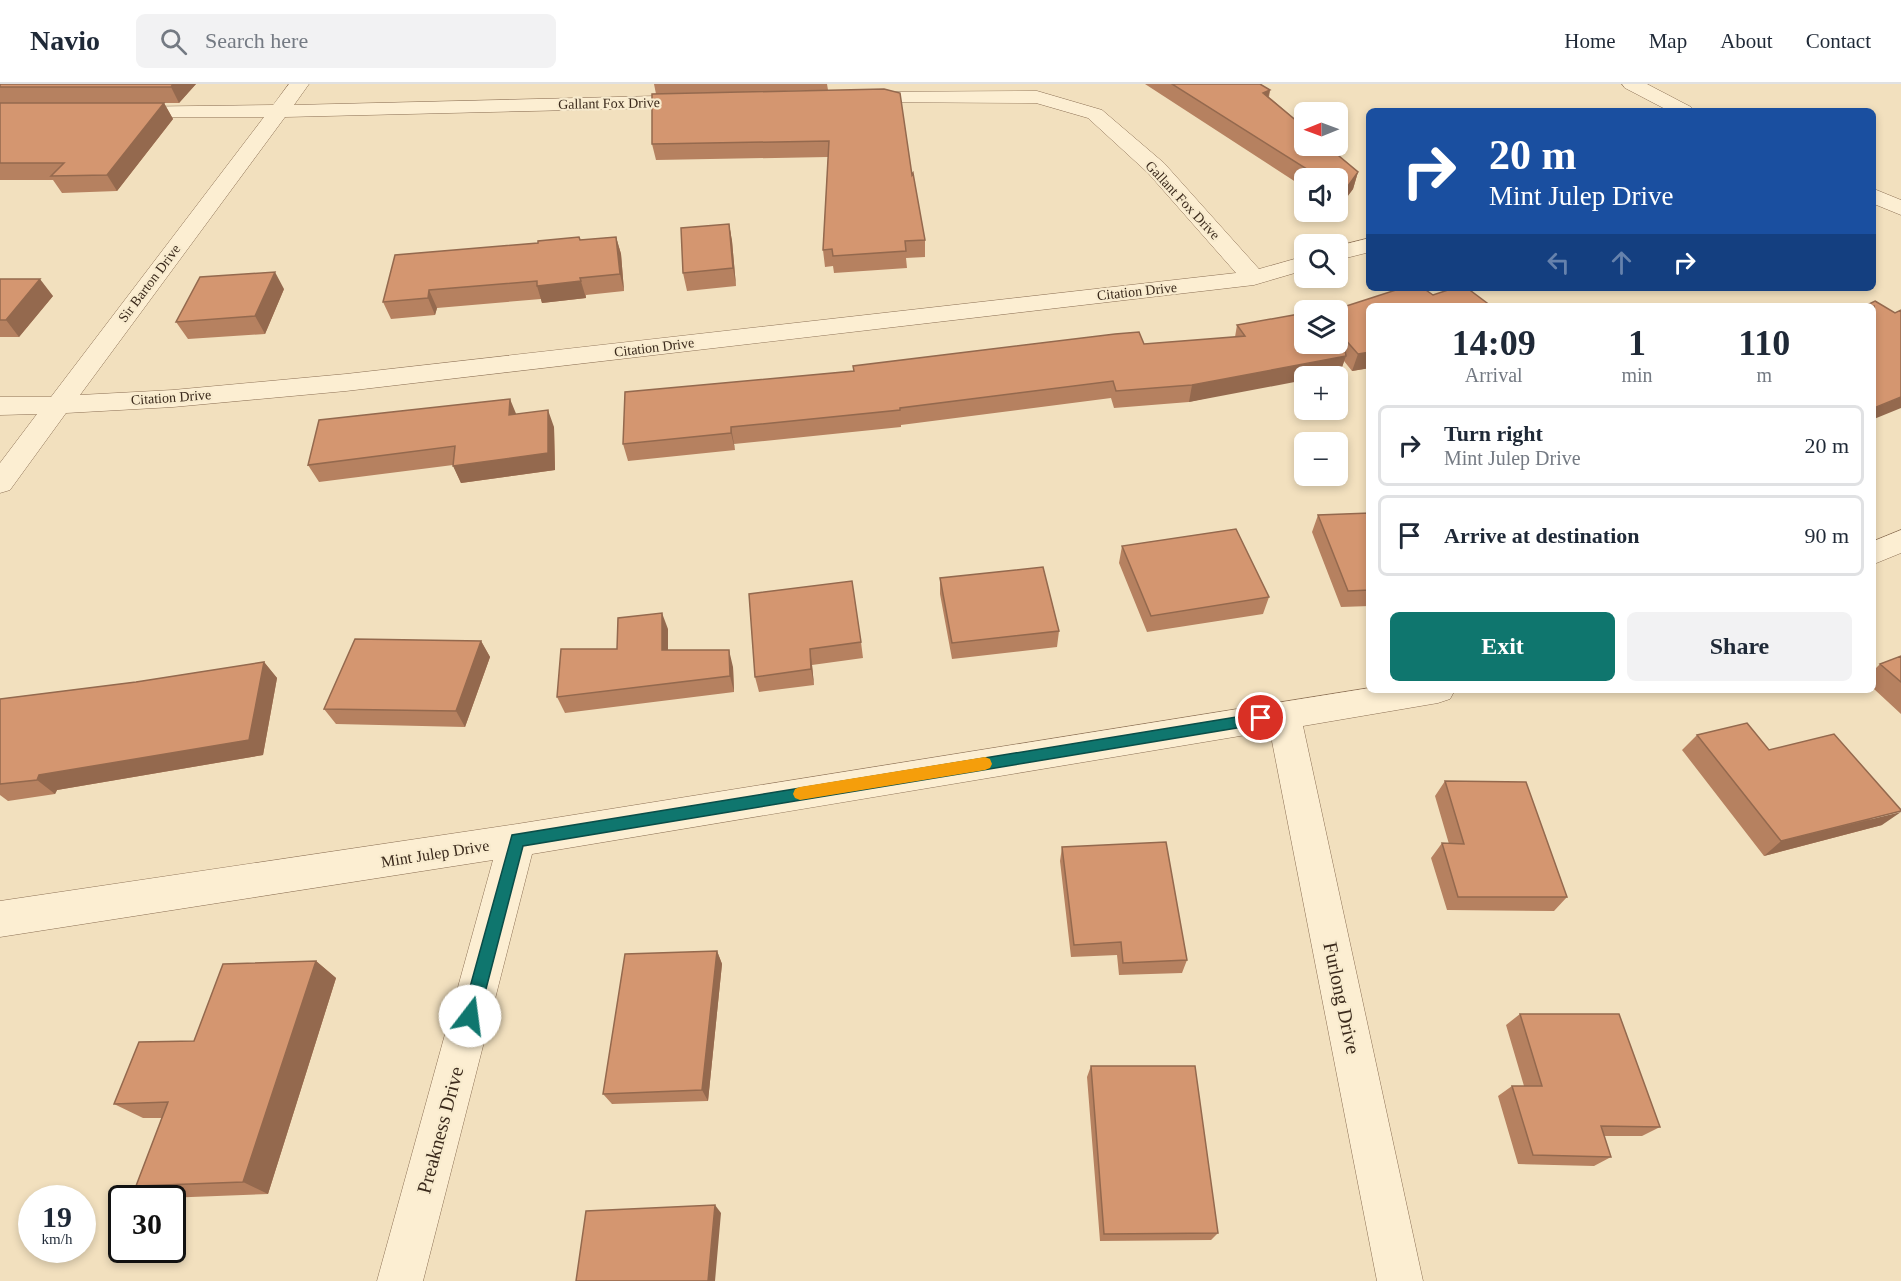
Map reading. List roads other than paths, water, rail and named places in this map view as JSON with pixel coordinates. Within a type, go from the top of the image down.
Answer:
[{"type":"street","name":"Sir Barton Drive","points":[[0,483],[299,84]]},
{"type":"street","points":[[1632,84],[1678,108]]},
{"type":"street","name":"Gallant Fox Drive","points":[[834,98],[1037,97],[1095,114],[1156,168],[1254,278]]},
{"type":"street","name":"Gallant Fox Drive","points":[[104,111],[278,111],[716,101]]},
{"type":"street","points":[[1876,197],[1901,208]]},
{"type":"street","points":[[1348,251],[1366,245]]},
{"type":"street","name":"Citation Drive","points":[[0,405],[57,406],[294,387],[506,365],[1254,278],[1294,266]]},
{"type":"street","points":[[1876,553],[1901,541]]},
{"type":"street","name":"Mint Julep Drive","points":[[0,919],[517,840],[1419,693]]},
{"type":"street","name":"Furlong Drive","points":[[1284,715],[1400,1281]]},
{"type":"street","name":"Preakness Drive","points":[[400,1281],[517,840]]}]
